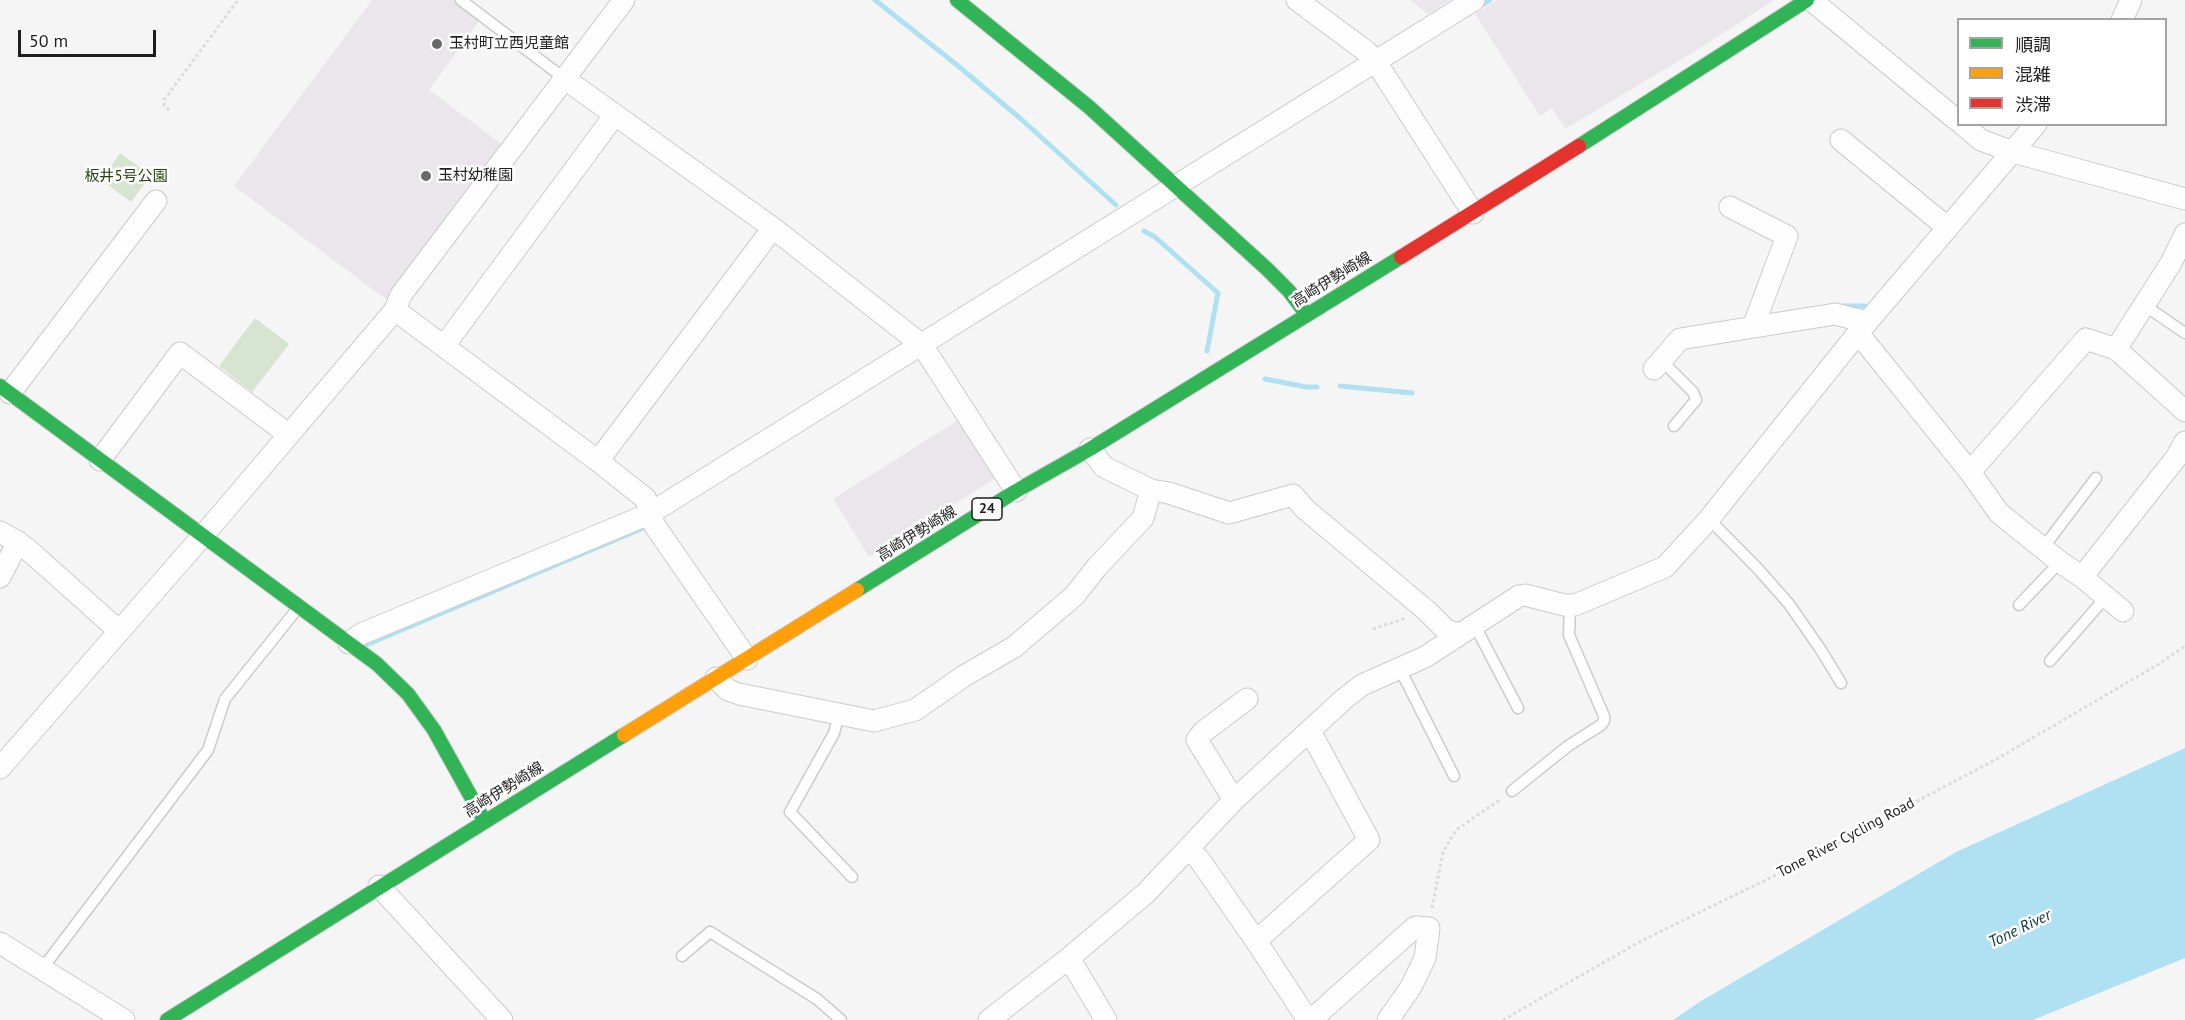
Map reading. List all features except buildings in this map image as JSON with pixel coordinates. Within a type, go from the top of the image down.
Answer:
[{"type":"main road","points":[[957,0],[1080,100],[1177,187],[1267,269],[1289,291],[1307,315]]},
{"type":"main road","name":"高崎伊勢崎線","points":[[167,1020],[1016,491],[1090,449],[1473,213],[1809,0]]},
{"type":"main road","points":[[5,389],[377,664],[408,694],[434,730],[485,822]]},
{"type":"street","points":[[0,768],[395,310],[401,295],[624,0]]},
{"type":"street","points":[[1297,0],[1367,52],[1376,62],[1473,213]]},
{"type":"street","points":[[349,643],[361,634],[649,514],[1474,0]]},
{"type":"street","points":[[1809,0],[1957,119]]},
{"type":"street","points":[[2123,18],[2131,0]]},
{"type":"street","points":[[565,79],[773,228],[922,345],[1016,491]]},
{"type":"street","points":[[444,346],[614,116]]},
{"type":"street","points":[[1964,126],[1981,140],[2013,152],[2185,199]]},
{"type":"street","points":[[989,1020],[1069,958],[1146,893],[1234,800],[1362,685],[1425,657],[1466,629],[1525,595],[1570,605],[1665,567],[1709,519],[1862,328],[2034,126]]},
{"type":"street","points":[[1841,140],[1948,228]]},
{"type":"street","points":[[5,389],[156,201]]},
{"type":"street","points":[[1730,207],[1787,236],[1753,327]]},
{"type":"street","points":[[598,461],[773,228]]},
{"type":"street","points":[[2116,349],[2171,263],[2185,234]]},
{"type":"street","points":[[395,310],[646,499],[649,514],[655,526],[747,659]]},
{"type":"street","points":[[1658,365],[1680,339],[1835,314],[1862,328],[1999,513],[2122,611]]},
{"type":"street","points":[[1970,472],[2086,339],[2116,349],[2185,411]]},
{"type":"street","points":[[100,460],[180,353],[289,435]]},
{"type":"street","points":[[2082,577],[2176,458],[2185,442]]},
{"type":"street","points":[[1090,449],[1104,467],[1151,490],[1169,493],[1229,513],[1293,495],[1305,509],[1427,611],[1446,630],[1466,629]]},
{"type":"street","points":[[716,678],[728,690],[739,694],[874,721],[915,710],[964,676],[1014,647],[1074,596],[1097,567],[1143,518],[1151,490]]},
{"type":"street","points":[[0,577],[9,537],[118,630]]},
{"type":"street","points":[[1234,800],[1197,744],[1197,740],[1203,732],[1247,699]]},
{"type":"street","points":[[1256,941],[1369,840],[1311,731]]},
{"type":"street","points":[[1188,849],[1199,859],[1309,1020],[1415,927],[1429,927],[1425,958],[1411,987],[1388,1020]]},
{"type":"street","points":[[379,886],[502,1020]]},
{"type":"street","points":[[0,943],[124,1020]]},
{"type":"street","points":[[1069,958],[1106,1020]]},
{"type":"lane","points":[[461,0],[565,79]]},
{"type":"lane","points":[[2144,305],[2185,333]]},
{"type":"lane","points":[[1658,365],[1693,392],[1696,400],[1674,426]]},
{"type":"lane","points":[[2043,548],[2096,478]]},
{"type":"lane","points":[[1709,519],[1789,604],[1841,683]]},
{"type":"lane","points":[[2019,605],[2060,562]]},
{"type":"lane","points":[[2050,661],[2106,597]]},
{"type":"lane","points":[[42,969],[208,750],[225,699],[300,605]]},
{"type":"lane","points":[[1512,791],[1568,746],[1604,721],[1604,716],[1569,635],[1570,605]]},
{"type":"lane","points":[[1466,629],[1518,708]]},
{"type":"lane","points":[[1399,667],[1454,776]]},
{"type":"lane","points":[[839,714],[834,733],[790,812],[852,877]]},
{"type":"lane","points":[[682,956],[711,932],[817,999],[841,1020]]},
{"type":"path","points":[[169,110],[164,105],[164,100],[238,0]]},
{"type":"path","points":[[1373,629],[1427,611]]},
{"type":"path","name":"Tone River Cycling Road","points":[[1503,1020],[1641,941],[1794,866],[1995,760],[2159,664],[2185,646]]},
{"type":"path","points":[[1429,927],[1443,852],[1455,830],[1512,791]]},
{"type":"shaded area","points":[[372,0],[454,0],[480,20],[429,90],[503,145],[387,300],[234,186]]},
{"type":"shaded area","points":[[1410,0],[1450,0],[1428,14]]},
{"type":"shaded area","points":[[1497,0],[1774,0],[1697,50],[1565,129],[1552,108],[1540,116],[1475,14]]},
{"type":"shaded area","points":[[960,419],[996,478],[869,557],[833,499]]},
{"type":"green space","name":"板井5号公園","points":[[120,153],[151,175],[131,202],[101,180]]},
{"type":"green space","points":[[255,318],[289,344],[252,392],[219,366]]},
{"type":"water","name":"Tone River","points":[[2185,748],[2185,958],[2033,1020],[1673,1020],[1701,1001],[1956,852]]},
{"type":"waterway","points":[[875,0],[1021,119],[1116,205]]},
{"type":"waterway","points":[[1479,7],[1490,0]]},
{"type":"waterway","points":[[1144,231],[1155,237],[1218,293],[1207,351]]},
{"type":"waterway","points":[[1840,306],[1865,306]]},
{"type":"waterway","points":[[1265,379],[1317,387]]},
{"type":"waterway","points":[[1340,386],[1412,393]]},
{"type":"waterway","points":[[366,645],[641,529]]},
{"type":"traffic: fast","points":[[957,0],[1089,107],[1267,269],[1289,291],[1307,315]]},
{"type":"traffic: fast","points":[[1579,146],[1807,0]]},
{"type":"traffic: fast","points":[[857,590],[1401,257]]},
{"type":"traffic: fast","points":[[0,386],[377,664],[408,694],[434,730],[485,822]]},
{"type":"traffic: fast","points":[[167,1020],[624,735]]},
{"type":"traffic: slow","points":[[624,735],[857,590]]},
{"type":"traffic: jam","points":[[1401,257],[1579,146]]},
{"type":"place","name":"玉村町立西児童館","points":[[437,44]]},
{"type":"place","name":"玉村幼稚園","points":[[426,176]]}]
